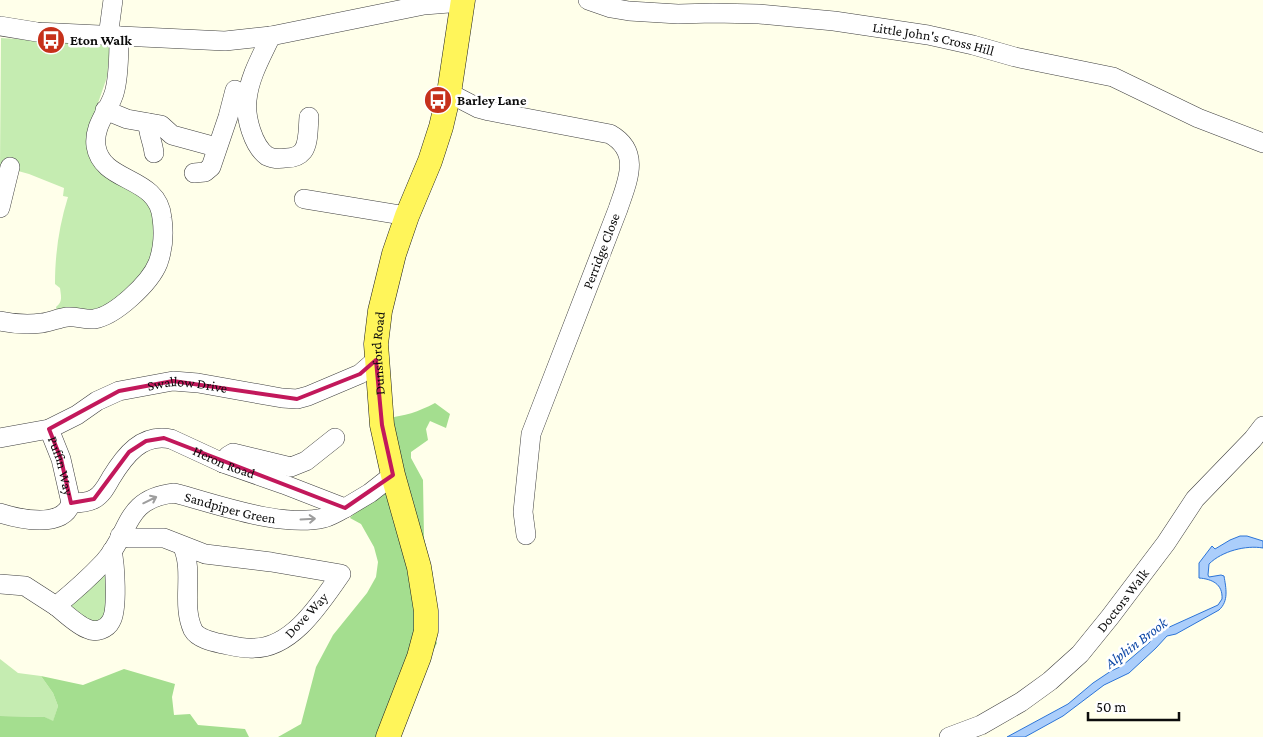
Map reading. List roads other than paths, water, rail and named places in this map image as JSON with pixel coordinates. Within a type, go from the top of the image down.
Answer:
[{"type":"main road","name":"Dunsford Road","points":[[388,737],[419,656],[426,631],[426,611],[419,567],[392,475],[382,425],[376,344],[380,311],[394,254],[407,216],[430,161],[450,93],[462,1]]},
{"type":"street","points":[[0,321],[23,324],[41,323],[67,317],[95,319],[118,308],[125,302],[143,284],[157,265],[162,246],[162,216],[159,204],[149,191],[105,165],[96,148],[96,136],[116,88],[113,0]]},
{"type":"street","name":"Little John's Cross Hill","points":[[588,0],[611,8],[629,11],[678,14],[760,14],[834,21],[928,35],[1015,57],[1113,76],[1198,118],[1263,143]]},
{"type":"street","points":[[0,26],[37,32],[225,41],[271,36],[400,5],[424,5],[462,1]]},
{"type":"street","points":[[271,36],[253,75],[246,100],[250,131],[266,155],[274,158],[294,157],[303,152],[309,118]]},
{"type":"street","points":[[194,173],[209,170],[228,117],[235,90]]},
{"type":"street","name":"Perridge Close","points":[[450,93],[478,108],[489,111],[610,134],[622,142],[630,164],[628,179],[618,209],[531,434],[523,512],[526,535]]},
{"type":"street","points":[[106,110],[127,119],[161,124],[172,135],[216,147]]},
{"type":"street","points":[[148,123],[148,134],[153,142],[154,153]]},
{"type":"street","points":[[0,208],[10,167]]},
{"type":"street","points":[[304,199],[407,216]]},
{"type":"street","name":"Swallow Drive","points":[[0,438],[48,429],[76,415],[97,401],[119,391],[173,381],[198,383],[297,399],[360,374],[376,360]]},
{"type":"street","name":"Doctors Walk","points":[[949,737],[981,725],[1022,702],[1050,681],[1080,654],[1110,618],[1166,543],[1195,499],[1253,439],[1263,426]]},
{"type":"street","name":"Puffin Way","points":[[48,429],[61,459],[71,503]]},
{"type":"street","name":"Heron Road","points":[[71,503],[80,503],[94,499],[106,486],[118,465],[129,452],[146,441],[164,438],[172,439],[223,463],[345,508]]},
{"type":"street","points":[[223,463],[228,456],[234,453],[291,467],[306,461],[335,438]]},
{"type":"street","points":[[345,508],[370,493],[392,475]]},
{"type":"street","name":"Sandpiper Green","points":[[56,606],[100,567],[138,507],[163,494],[174,493],[247,512],[288,520],[324,518],[345,508]]},
{"type":"street","points":[[0,513],[17,518],[43,520],[64,515],[71,503]]},
{"type":"street","name":"Dove Way","points":[[116,544],[129,538],[164,538],[204,554],[271,562],[341,574],[305,621],[286,639],[264,647],[236,646],[205,639],[194,633],[189,620],[188,562],[184,547]]},
{"type":"street","points":[[0,584],[25,586],[89,630],[103,629],[108,626],[114,615],[116,544]]},
{"type":"water","points":[[1240,536],[1263,541],[1263,548],[1249,547],[1227,552],[1209,564],[1209,577],[1224,576],[1226,598],[1219,610],[1176,634],[1167,636],[1129,673],[1104,685],[1063,716],[1025,737],[1007,737],[1068,704],[1093,683],[1122,666],[1150,642],[1158,630],[1165,629],[1218,605],[1222,599],[1221,590],[1216,583],[1199,578],[1199,563],[1212,546],[1215,549]]},
{"type":"place","name":"Eton Walk","points":[[51,40]]},
{"type":"place","name":"Barley Lane","points":[[438,100]]},
{"type":"water label","name":"Alphin Brook","points":[[1136,643]]}]
